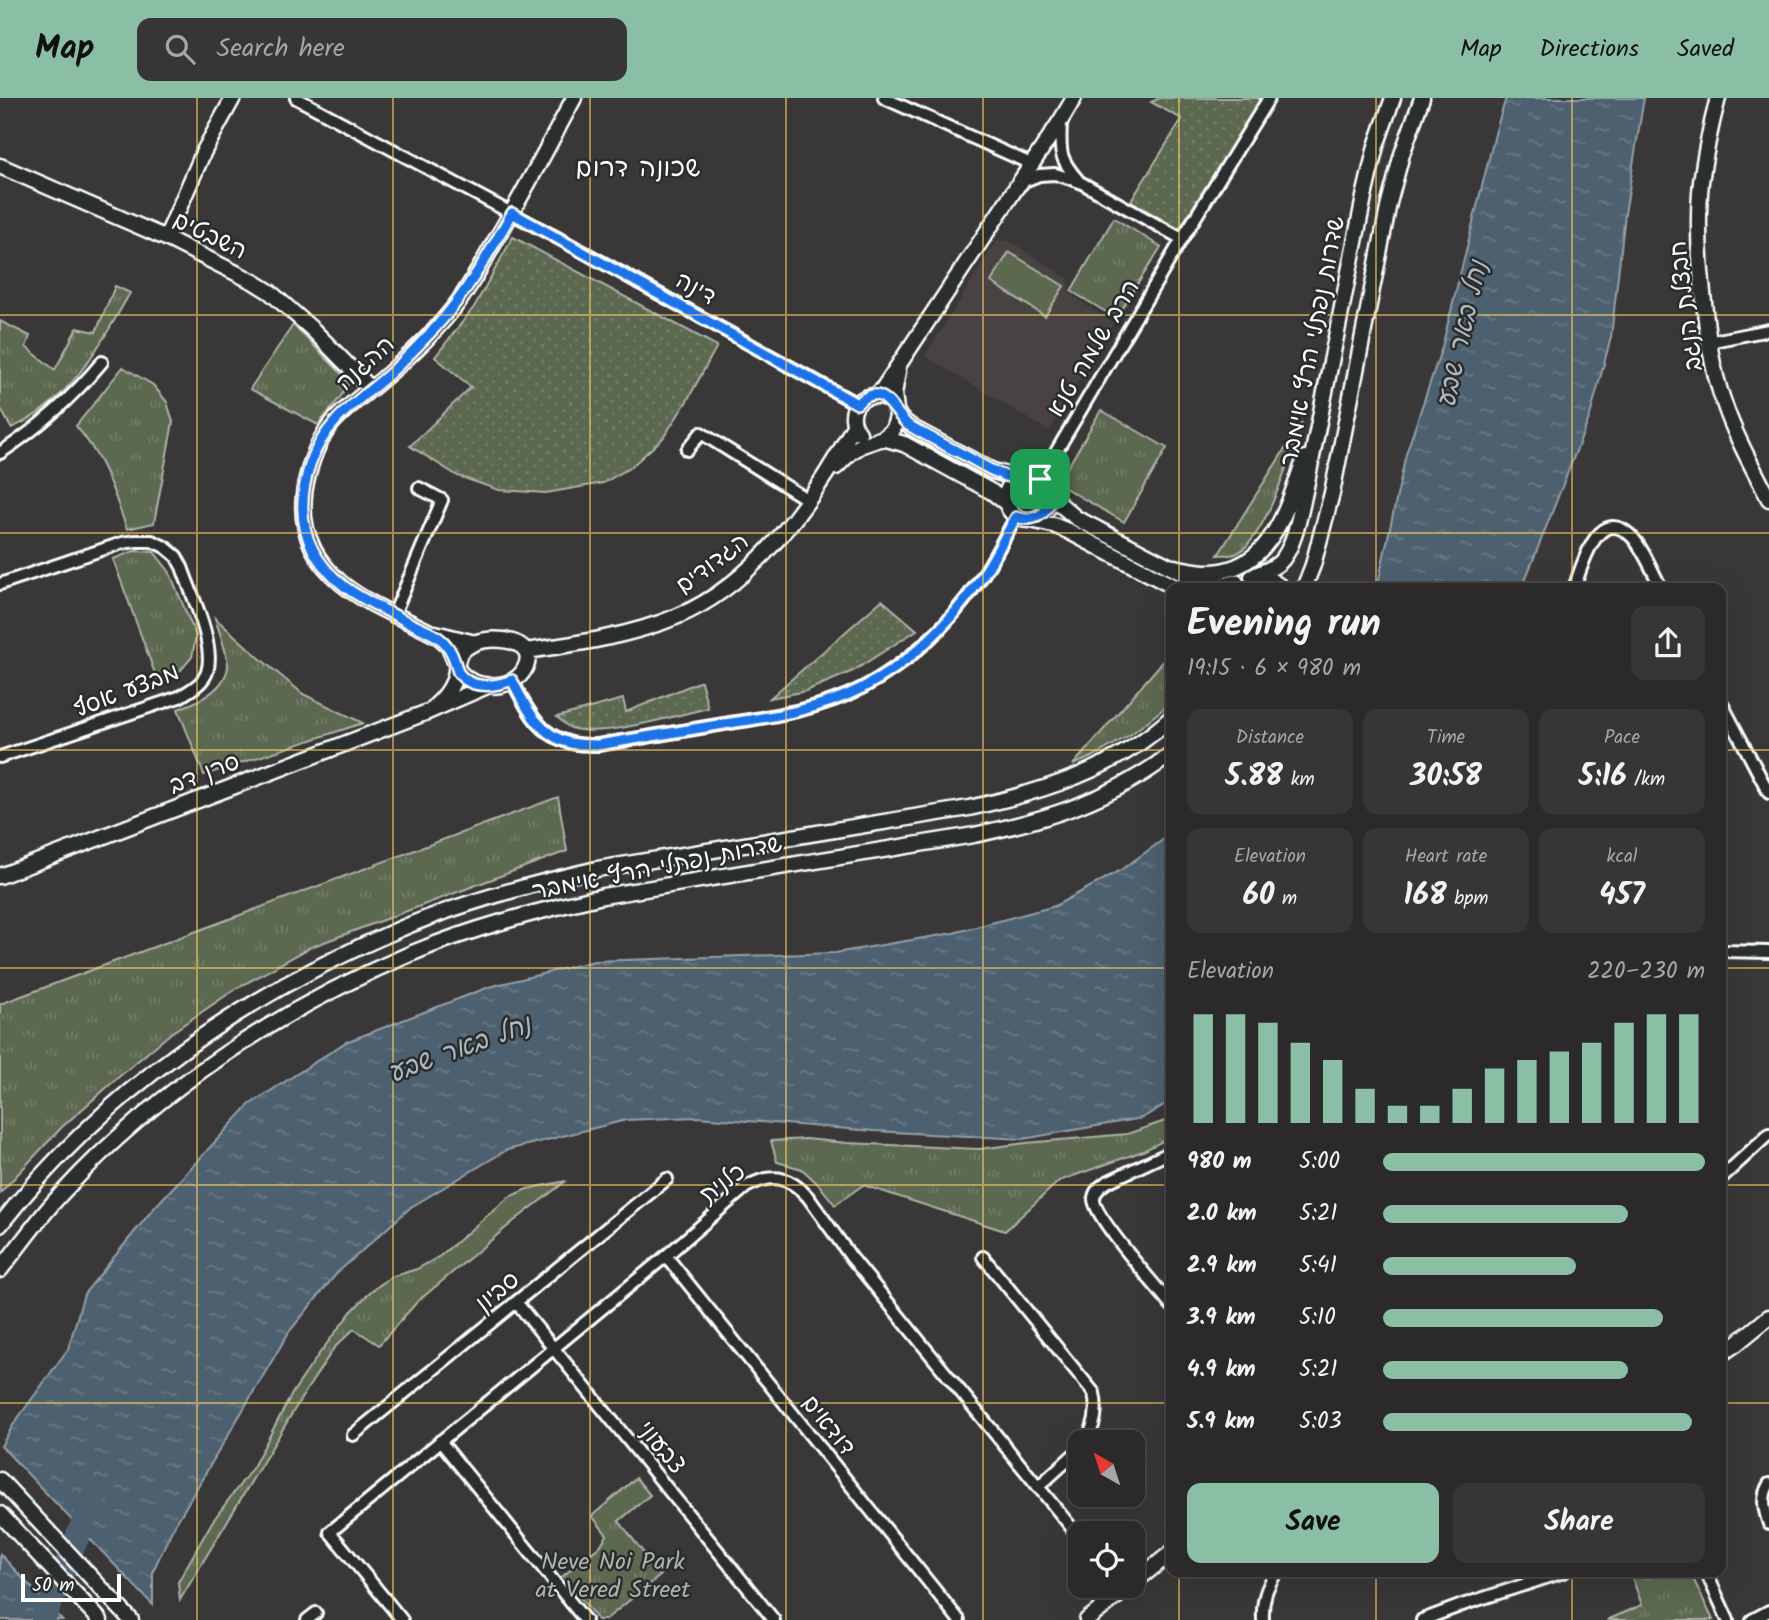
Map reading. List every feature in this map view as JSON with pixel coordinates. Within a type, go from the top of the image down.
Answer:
[{"type":"street","points":[[166,238],[204,151],[233,98]]},
{"type":"street","name":"דינה","points":[[296,98],[512,213],[857,404]]},
{"type":"street","name":"ההגנה","points":[[456,666],[448,645],[429,632],[356,594],[330,573],[314,550],[302,519],[305,485],[318,443],[333,422],[408,356],[458,301],[512,213],[574,98]]},
{"type":"street","points":[[884,98],[1031,164]]},
{"type":"street","points":[[876,396],[1074,98]]},
{"type":"street","name":"הרב שלמה טנא","points":[[1044,485],[1182,239],[1269,98]]},
{"type":"street","name":"שדרות נפתלי הרץ אימבר","points":[[1238,583],[1282,561],[1289,550],[1306,487],[1364,197],[1376,146],[1393,98]]},
{"type":"street","name":"שדרות נפתלי הרץ אימבר","points":[[1306,583],[1332,493],[1389,203],[1402,154],[1422,98]]},
{"type":"street","name":"חבצלת הנגב","points":[[1718,98],[1701,181],[1699,220],[1707,342],[1724,405],[1769,499]]},
{"type":"street","points":[[1061,120],[1060,153],[1067,167],[1080,182]]},
{"type":"street","name":"השבטים","points":[[0,166],[166,238],[270,292],[313,330],[371,389]]},
{"type":"street","points":[[1010,198],[1024,181],[1039,175],[1055,174],[1080,182],[1182,239]]},
{"type":"street","points":[[1707,342],[1769,330]]},
{"type":"street","points":[[879,439],[893,430],[897,418],[895,381],[902,359]]},
{"type":"street","points":[[0,453],[63,405],[102,362]]},
{"type":"street","points":[[1006,503],[992,492],[904,444],[863,436],[854,426],[853,415],[857,404],[862,399],[876,396],[887,399],[901,419],[913,428],[993,471],[1018,478],[1029,476],[1044,485],[1055,500],[1076,518],[1203,583]]},
{"type":"street","points":[[1168,566],[1209,572],[1240,565],[1254,558],[1275,531],[1286,509],[1319,421]]},
{"type":"street","name":"הגדודים","points":[[526,651],[572,645],[640,629],[678,616],[707,601],[756,562],[784,531],[812,494],[854,426]]},
{"type":"street","points":[[687,450],[701,433],[812,494]]},
{"type":"street","name":"הגדודים","points":[[812,494],[851,452],[879,439]]},
{"type":"street","points":[[1018,478],[1008,489],[1008,509],[1024,518],[1068,531],[1167,583]]},
{"type":"street","points":[[1024,518],[1037,518],[1047,509],[1049,503],[1044,485]]},
{"type":"street","points":[[394,614],[442,500],[419,488]]},
{"type":"street","points":[[512,680],[528,712],[539,726],[554,737],[572,744],[598,745],[811,708],[867,685],[896,667],[925,642],[947,621],[980,580],[1024,518]]},
{"type":"street","points":[[1576,583],[1593,539],[1608,529],[1618,528],[1630,534],[1637,543],[1658,583]]},
{"type":"street","name":"מבצע אסף","points":[[0,584],[122,543],[152,541],[176,556],[182,567],[209,649],[206,674],[199,684],[179,697],[0,757]]},
{"type":"street","points":[[1254,576],[1265,577],[1276,583]]},
{"type":"street","name":"ההגנה","points":[[429,632],[475,643]]},
{"type":"street","points":[[491,639],[520,645],[526,651],[528,657],[524,672],[517,678],[496,685],[475,684],[466,680],[456,666],[457,657],[465,649],[491,639]]},
{"type":"street","name":"סרן דב","points":[[425,713],[445,696],[453,683],[456,666]]},
{"type":"street","name":"סרן דב","points":[[0,876],[425,713],[487,686]]},
{"type":"street","points":[[1726,712],[1769,793]]},
{"type":"street","name":"שדרות נפתלי הרץ אימבר","points":[[1,1224],[43,1172],[92,1125],[169,1060],[208,1032],[290,981],[401,928],[513,890],[597,869],[969,808],[1013,798],[1056,785],[1097,768],[1134,747],[1166,722]]},
{"type":"street","name":"שדרות נפתלי הרץ אימבר","points":[[0,1270],[63,1191],[111,1145],[185,1082],[304,1005],[412,953],[509,920],[603,896],[974,835],[1020,825],[1066,811],[1110,793],[1166,758]]},
{"type":"street","points":[[1726,951],[1769,952]]},
{"type":"street","points":[[1726,1173],[1769,1134]]},
{"type":"street","points":[[1166,1154],[1107,1182],[1095,1194],[1094,1200],[1102,1219],[1166,1299]]},
{"type":"street","name":"כלנית","points":[[402,1620],[330,1532],[746,1187],[769,1178],[790,1182],[808,1196],[851,1257],[1068,1523]]},
{"type":"street","name":"סביון","points":[[353,1435],[667,1179]]},
{"type":"street","name":"דודאים","points":[[666,1256],[960,1620]]},
{"type":"street","points":[[982,1257],[1094,1393],[1097,1405],[1092,1430]]},
{"type":"street","name":"צבעוני","points":[[516,1302],[774,1620]]},
{"type":"street","points":[[1726,1351],[1769,1317]]},
{"type":"street","points":[[440,1441],[585,1620]]},
{"type":"street","points":[[1038,1487],[1068,1460]]},
{"type":"street","points":[[0,1480],[131,1620]]},
{"type":"street","points":[[1769,1484],[1763,1499],[1769,1524]]},
{"type":"street","points":[[0,1514],[100,1620]]},
{"type":"street","points":[[1145,1572],[1166,1557]]},
{"type":"street","points":[[1263,1620],[1265,1593],[1274,1577]]},
{"type":"street","points":[[1422,1620],[1549,1577]]},
{"type":"street","points":[[1708,1577],[1728,1620]]},
{"type":"street","points":[[1087,1620],[1112,1598]]},
{"type":"street","points":[[1752,1620],[1769,1611]]},
{"type":"shaded area","points":[[997,240],[1010,241],[1069,279],[1068,293],[1113,323],[1049,431],[925,356]]},
{"type":"green space","points":[[1160,98],[1262,98],[1179,229],[1131,201],[1182,119],[1151,102]]},
{"type":"green space","points":[[1114,218],[1161,247],[1116,318],[1071,291]]},
{"type":"green space","points":[[513,237],[717,346],[663,438],[631,467],[603,483],[546,493],[499,490],[458,476],[410,446],[471,387],[435,357],[474,307]]},
{"type":"green space","points":[[1009,252],[1064,286],[1045,316],[991,282]]},
{"type":"green space","points":[[115,286],[130,293],[81,371],[50,404],[11,428],[0,407],[0,321],[30,336],[26,347],[55,370],[77,328],[96,332]]},
{"type":"green space","points":[[293,325],[339,371],[348,385],[318,425],[250,389]]},
{"type":"green space","points":[[123,367],[153,385],[167,402],[173,422],[154,523],[127,529],[101,463],[76,426]]},
{"type":"green space","points":[[1101,410],[1167,448],[1124,522],[1058,484]]},
{"type":"green space","points":[[1302,422],[1276,495],[1257,533],[1235,554],[1218,555]]},
{"type":"green space","points":[[134,551],[154,552],[169,571],[196,636],[192,657],[181,670],[157,679],[113,559]]},
{"type":"green space","points":[[882,600],[917,630],[853,671],[806,691],[770,698]]},
{"type":"green space","points":[[215,618],[303,694],[363,723],[204,775],[178,709],[209,694],[225,675],[227,657]]},
{"type":"green space","points":[[1166,658],[1166,706],[1130,735],[1073,765]]},
{"type":"green space","points":[[701,681],[708,708],[677,716],[617,729],[598,730],[569,727],[557,717],[623,699],[626,712]]},
{"type":"green space","points":[[558,797],[567,851],[311,947],[234,990],[171,1033],[121,1075],[62,1127],[0,1193],[0,1004]]},
{"type":"green space","points":[[1166,1121],[1166,1140],[1143,1151],[1059,1181],[1005,1231],[863,1185],[835,1205],[802,1169],[777,1162],[771,1141],[806,1139],[979,1149],[1127,1134]]},
{"type":"green space","points":[[566,1181],[417,1302],[379,1345],[354,1329],[334,1348],[180,1600],[178,1582],[212,1522],[253,1467],[293,1392],[351,1312],[370,1292],[391,1277],[417,1269],[440,1256],[509,1197],[527,1189]]},
{"type":"green space","name":"Neve Noi Park at Vered Street","points":[[636,1478],[650,1495],[619,1521],[661,1575],[605,1620],[598,1620],[563,1576],[600,1546],[607,1535],[592,1516]]},
{"type":"green space","points":[[1632,1577],[1692,1577],[1713,1620],[1607,1620],[1642,1605]]},
{"type":"water","points":[[1506,98],[1644,98],[1625,214],[1611,337],[1590,416],[1524,583],[1377,583],[1406,454],[1442,347]]},
{"type":"water","points":[[1166,838],[1166,1104],[1142,1118],[1023,1139],[697,1117],[626,1120],[507,1150],[411,1207],[337,1273],[289,1332],[172,1530],[153,1571],[153,1605],[1,1446],[68,1349],[84,1294],[154,1208],[249,1105],[346,1042],[489,987],[594,961],[835,953],[953,933],[1055,906],[1121,870]]},
{"type":"water","points":[[0,1554],[62,1620],[0,1620]]},
{"type":"waterway","name":"נחל באר שבע","points":[[43,1620],[93,1499]]},
{"type":"district","name":"שכונה דרום","points":[[638,167]]},
{"type":"route","points":[[512,213],[857,404],[869,396],[882,396],[892,403],[901,419],[908,425],[993,471],[1018,478],[1029,476],[1040,479],[1050,497],[1043,514],[1031,520],[1016,517],[980,580],[947,621],[896,667],[867,685],[811,708],[777,716],[598,745],[572,744],[554,737],[539,726],[528,712],[512,680],[487,686],[466,680],[458,672],[448,645],[439,637],[356,594],[330,573],[314,550],[302,519],[305,485],[318,443],[333,422],[408,356],[458,301],[512,213]]}]
